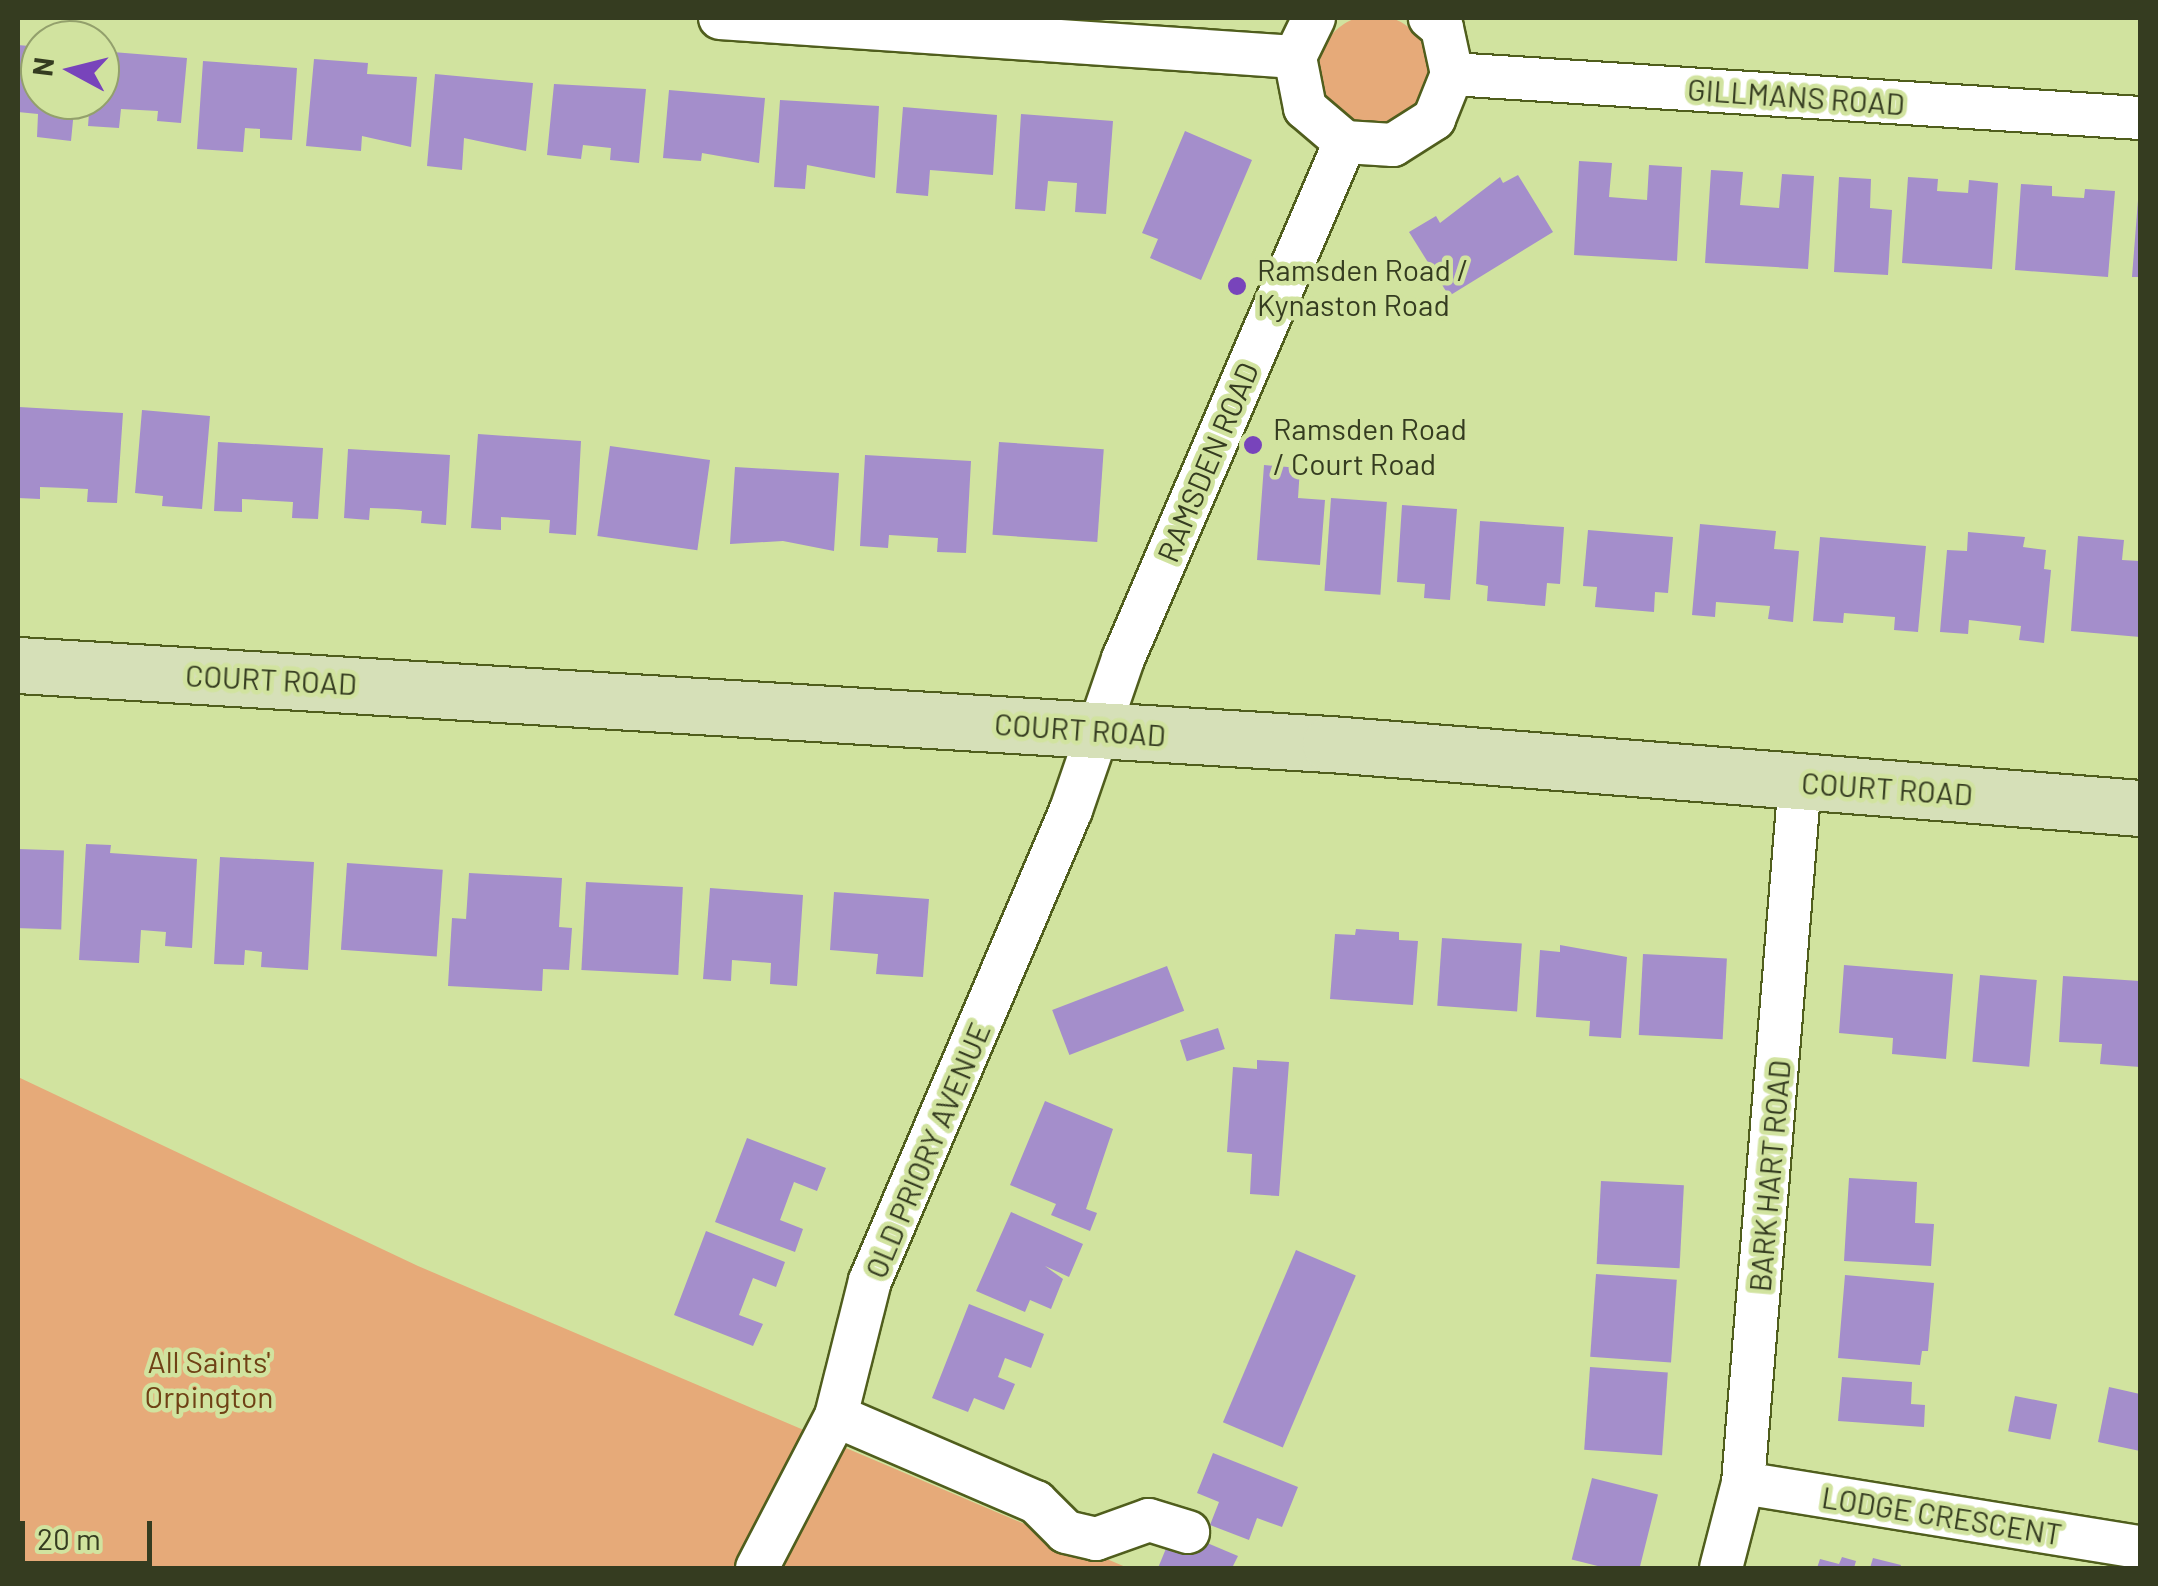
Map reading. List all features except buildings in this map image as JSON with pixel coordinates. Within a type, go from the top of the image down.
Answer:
[{"type":"main road","name":"COURT ROAD","points":[[18,665],[1098,730],[2140,808]]},
{"type":"street","points":[[720,18],[1295,57]]},
{"type":"street","points":[[1314,18],[1295,57],[1305,108],[1345,142],[1393,145],[1434,119],[1452,74],[1442,28],[1430,18]]},
{"type":"street","name":"GILLMANS ROAD","points":[[1452,74],[2140,118]]},
{"type":"street","name":"RAMSDEN ROAD","points":[[1098,730],[1138,623],[1345,142]]},
{"type":"street","name":"OLD PRIORY AVENUE","points":[[757,1568],[836,1416],[870,1281],[1022,929],[1098,730]]},
{"type":"street","name":"BARK HART ROAD","points":[[1721,1568],[1743,1483],[1800,781]]},
{"type":"street","points":[[836,1416],[1036,1502],[1066,1532],[1096,1538],[1149,1520],[1188,1532]]},
{"type":"street","name":"LODGE CRESCENT","points":[[1743,1483],[2140,1546]]},
{"type":"green space","points":[[1374,15],[1395,19],[1413,31],[1425,49],[1429,70],[1425,91],[1413,109],[1395,121],[1374,125],[1353,121],[1335,109],[1323,91],[1319,70],[1323,49],[1335,31],[1353,19]]},
{"type":"green space","name":"All Saints' Orpington","points":[[18,1077],[418,1266],[1128,1568],[18,1568]]},
{"type":"place","name":"Ramsden Road / Kynaston Road","points":[[1237,286]]},
{"type":"place","name":"Ramsden Road / Court Road","points":[[1253,445]]}]
